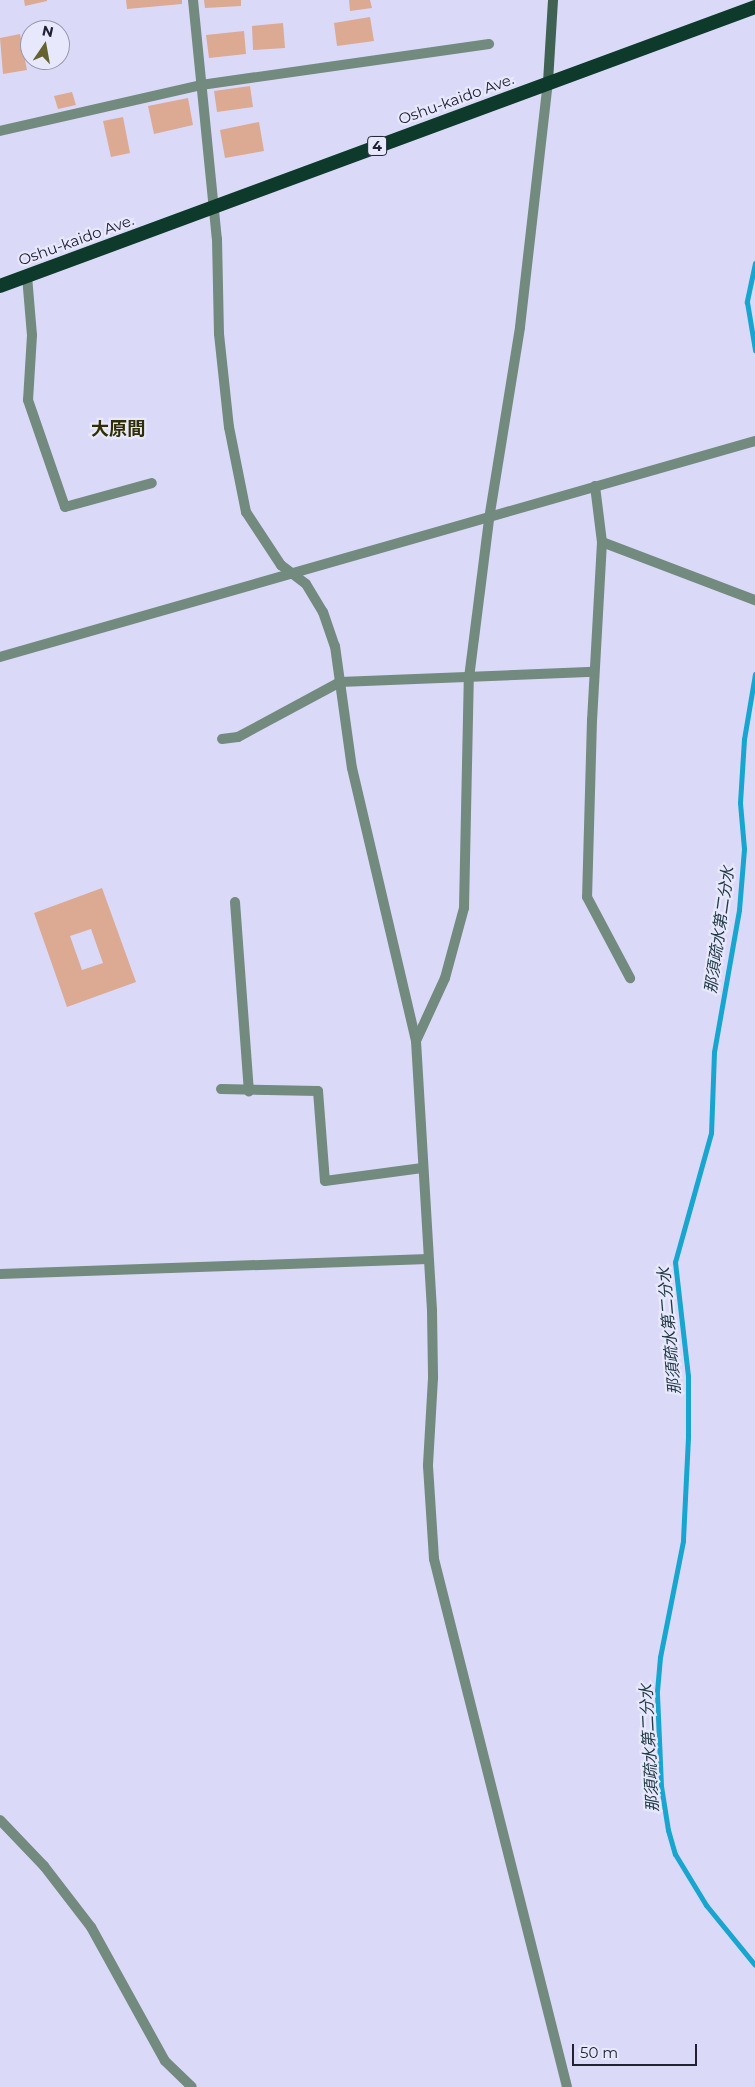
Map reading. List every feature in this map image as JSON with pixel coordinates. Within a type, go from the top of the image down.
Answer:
[{"type":"highway","name":"Oshu-kaido Ave.","points":[[0,286],[755,7]]},
{"type":"main road","points":[[548,82],[553,0]]},
{"type":"street","points":[[193,0],[214,207],[224,389],[246,512],[281,565],[306,584],[323,612],[335,646],[352,768],[416,1042],[433,1378],[428,1466],[434,1559],[567,2087]]},
{"type":"street","points":[[0,130],[201,84],[489,44]]},
{"type":"street","points":[[416,1042],[445,978],[464,908],[469,678],[489,519],[520,327],[548,82]]},
{"type":"street","points":[[26,276],[32,335],[28,400],[65,507],[152,482]]},
{"type":"street","points":[[0,657],[489,519],[595,486],[755,441]]},
{"type":"street","points":[[595,486],[602,542],[594,672],[587,897],[630,978]]},
{"type":"street","points":[[602,542],[755,600]]},
{"type":"street","points":[[222,739],[238,737],[340,682],[594,672]]},
{"type":"street","points":[[235,902],[249,1091]]},
{"type":"street","points":[[221,1090],[318,1091],[325,1181],[422,1168]]},
{"type":"street","points":[[0,1274],[428,1259]]},
{"type":"street","points":[[0,1820],[44,1866],[91,1927],[165,2061],[192,2087]]},
{"type":"building","points":[[24,0],[47,0],[47,1],[25,6]]},
{"type":"building","points":[[126,0],[182,0],[182,4],[127,9]]},
{"type":"building","points":[[204,0],[241,0],[241,6],[205,8]]},
{"type":"building","points":[[349,0],[370,0],[372,8],[350,11]]},
{"type":"building","points":[[370,17],[374,41],[337,46],[334,23]]},
{"type":"building","points":[[283,23],[285,48],[253,50],[252,26]]},
{"type":"building","points":[[244,31],[246,54],[209,58],[206,35]]},
{"type":"building","points":[[20,34],[20,70],[27,70],[3,74],[0,38]]},
{"type":"building","points":[[250,86],[253,107],[217,112],[214,91]]},
{"type":"building","points":[[72,92],[76,105],[58,109],[54,96]]},
{"type":"building","points":[[188,98],[193,125],[154,134],[148,106]]},
{"type":"building","points":[[123,117],[130,153],[111,157],[103,121]]},
{"type":"building","points":[[259,122],[264,151],[225,158],[220,130]]},
{"type":"building","points":[[102,888],[136,982],[67,1007],[34,913]],"holes":[[[91,929],[103,963],[82,970],[70,936]]]},
{"type":"waterway","name":"那須疏水第二分水","points":[[755,263],[747,302],[755,350]]},
{"type":"waterway","name":"那須疏水第二分水","points":[[755,674],[744,739],[740,803],[744,849],[739,910],[714,1052],[711,1133],[675,1262],[688,1376],[688,1437],[683,1541],[660,1657],[657,1694],[661,1786],[668,1830],[675,1854],[706,1905],[755,1965]]},
{"type":"district","name":"大原間","points":[[118,429]]}]
